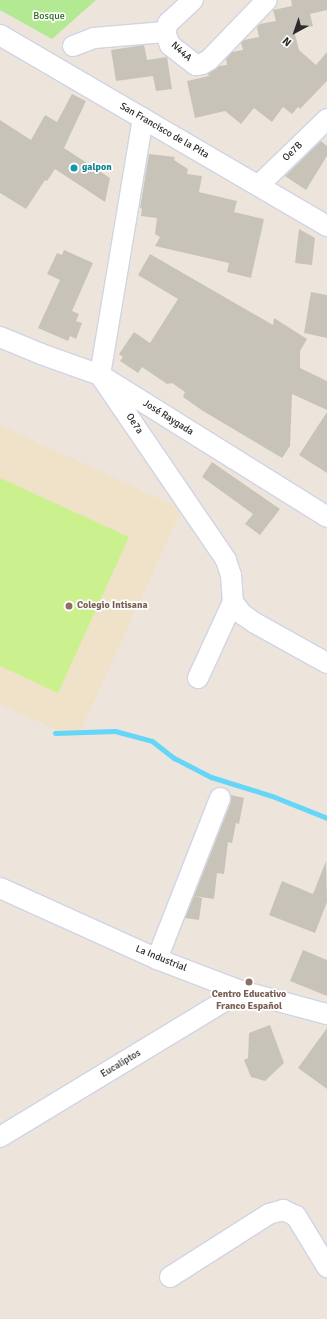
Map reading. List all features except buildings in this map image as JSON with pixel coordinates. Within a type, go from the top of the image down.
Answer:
[{"type":"street","name":"N44A","points":[[193,0],[168,23],[165,32],[170,45],[186,59],[196,65],[210,60],[267,0]]},
{"type":"street","points":[[73,46],[94,38],[165,32]]},
{"type":"street","name":"San Francisco de la Pita","points":[[0,35],[327,226]]},
{"type":"street","points":[[100,375],[142,118]]},
{"type":"street","name":"Oe7B","points":[[258,185],[327,118]]},
{"type":"street","name":"José Raygada","points":[[0,337],[41,354],[100,375],[327,517]]},
{"type":"street","name":"Oe7a","points":[[100,375],[226,560],[231,575],[233,602]]},
{"type":"street","points":[[198,678],[233,602],[242,614],[254,623],[327,663]]},
{"type":"street","points":[[157,959],[220,798]]},
{"type":"street","name":"La Industrial","points":[[0,888],[157,959],[241,991],[327,1014]]},
{"type":"street","name":"Eucaliptos","points":[[0,1137],[241,991]]},
{"type":"street","points":[[170,1277],[269,1214],[282,1210],[296,1216],[327,1267]]},
{"type":"shaded area","name":"Colegio Intisana","points":[[0,425],[182,509],[77,739],[0,704]]},
{"type":"green space","name":"Bosque","points":[[0,0],[96,0],[52,39],[0,10]]},
{"type":"green space","points":[[0,478],[129,537],[58,693],[0,666]]},
{"type":"waterway","points":[[55,733],[115,731],[152,741],[174,758],[211,777],[272,796],[327,818]]},
{"type":"place","name":"galpon","points":[[74,168]]},
{"type":"place","name":"Colegio Intisana","points":[[69,606]]},
{"type":"place","name":"Centro Educativo Franco Español","points":[[249,982]]}]
